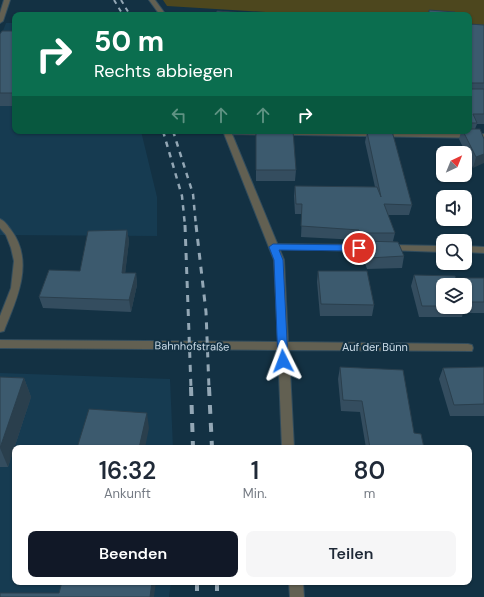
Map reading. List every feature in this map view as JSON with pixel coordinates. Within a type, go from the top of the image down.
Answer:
[{"type":"street","points":[[0,21],[7,0]]},
{"type":"street","points":[[152,0],[161,12]]},
{"type":"street","points":[[229,134],[279,260],[288,445]]},
{"type":"street","points":[[356,134],[484,136]]},
{"type":"street","points":[[0,222],[8,231],[19,255],[19,277],[11,303],[0,328]]},
{"type":"street","name":"Bahnhofstraße","points":[[0,344],[282,346]]},
{"type":"street","name":"Auf der Bünn","points":[[282,346],[468,348]]},
{"type":"street","points":[[296,585],[297,597]]},
{"type":"lane","points":[[273,247],[436,249]]},
{"type":"lane","points":[[472,250],[484,250]]},
{"type":"shaded area","points":[[163,0],[484,0],[484,25],[472,25],[472,12],[265,12],[167,6]]},
{"type":"shaded area","points":[[6,23],[12,23],[12,134],[142,134],[157,197],[157,236],[0,235],[0,38]]},
{"type":"shaded area","points":[[0,373],[170,379],[173,445],[12,445],[12,585],[171,585],[169,597],[0,597]]},
{"type":"building","points":[[429,10],[455,12],[429,12]]},
{"type":"building","points":[[472,24],[484,25],[484,83],[472,83]]},
{"type":"building","points":[[2,31],[12,31],[12,93],[0,93],[0,34]]},
{"type":"building","points":[[472,89],[484,89],[484,114],[473,114],[477,123],[472,123]]},
{"type":"building","points":[[472,129],[480,129],[484,139],[484,154],[476,157],[472,146],[470,146],[464,134],[472,134]]},
{"type":"building","points":[[256,134],[293,134],[296,170],[256,170]]},
{"type":"building","points":[[367,134],[393,134],[412,205],[384,204],[395,233],[360,233],[359,230],[301,226],[302,204],[296,204],[295,186],[377,187],[381,197]]},
{"type":"building","points":[[127,230],[122,273],[136,273],[129,300],[39,297],[49,270],[80,271],[88,231]]},
{"type":"building","points":[[363,241],[398,242],[404,256],[369,258]]},
{"type":"building","points":[[318,271],[367,271],[374,305],[321,304]]},
{"type":"building","points":[[414,275],[455,276],[456,278],[436,278],[436,306],[422,306]]},
{"type":"building","points":[[472,278],[484,278],[484,302],[472,302]]},
{"type":"building","points":[[340,367],[403,370],[414,433],[421,434],[423,445],[369,445],[362,401],[343,400]]},
{"type":"building","points":[[484,367],[484,404],[454,405],[443,368]]},
{"type":"building","points":[[0,377],[24,378],[0,448]]},
{"type":"building","points":[[89,409],[147,413],[140,445],[78,445]]},
{"type":"building","points":[[61,585],[152,585],[150,597],[0,597],[0,593],[59,593]]},
{"type":"railway","points":[[114,0],[121,12]]},
{"type":"railway","points":[[121,0],[128,12]]},
{"type":"railway","points":[[164,134],[182,196],[185,226]]},
{"type":"railway","points":[[174,134],[193,194],[196,226]]},
{"type":"railway","points":[[185,225],[191,388]]},
{"type":"railway","points":[[196,225],[206,312],[209,388]]},
{"type":"railway","points":[[191,387],[193,445]]},
{"type":"railway","points":[[209,387],[212,445]]},
{"type":"railway","points":[[197,585],[197,597]]},
{"type":"railway","points":[[217,585],[217,597]]},
{"type":"route","points":[[283,361],[279,260],[273,247],[359,248]]}]
